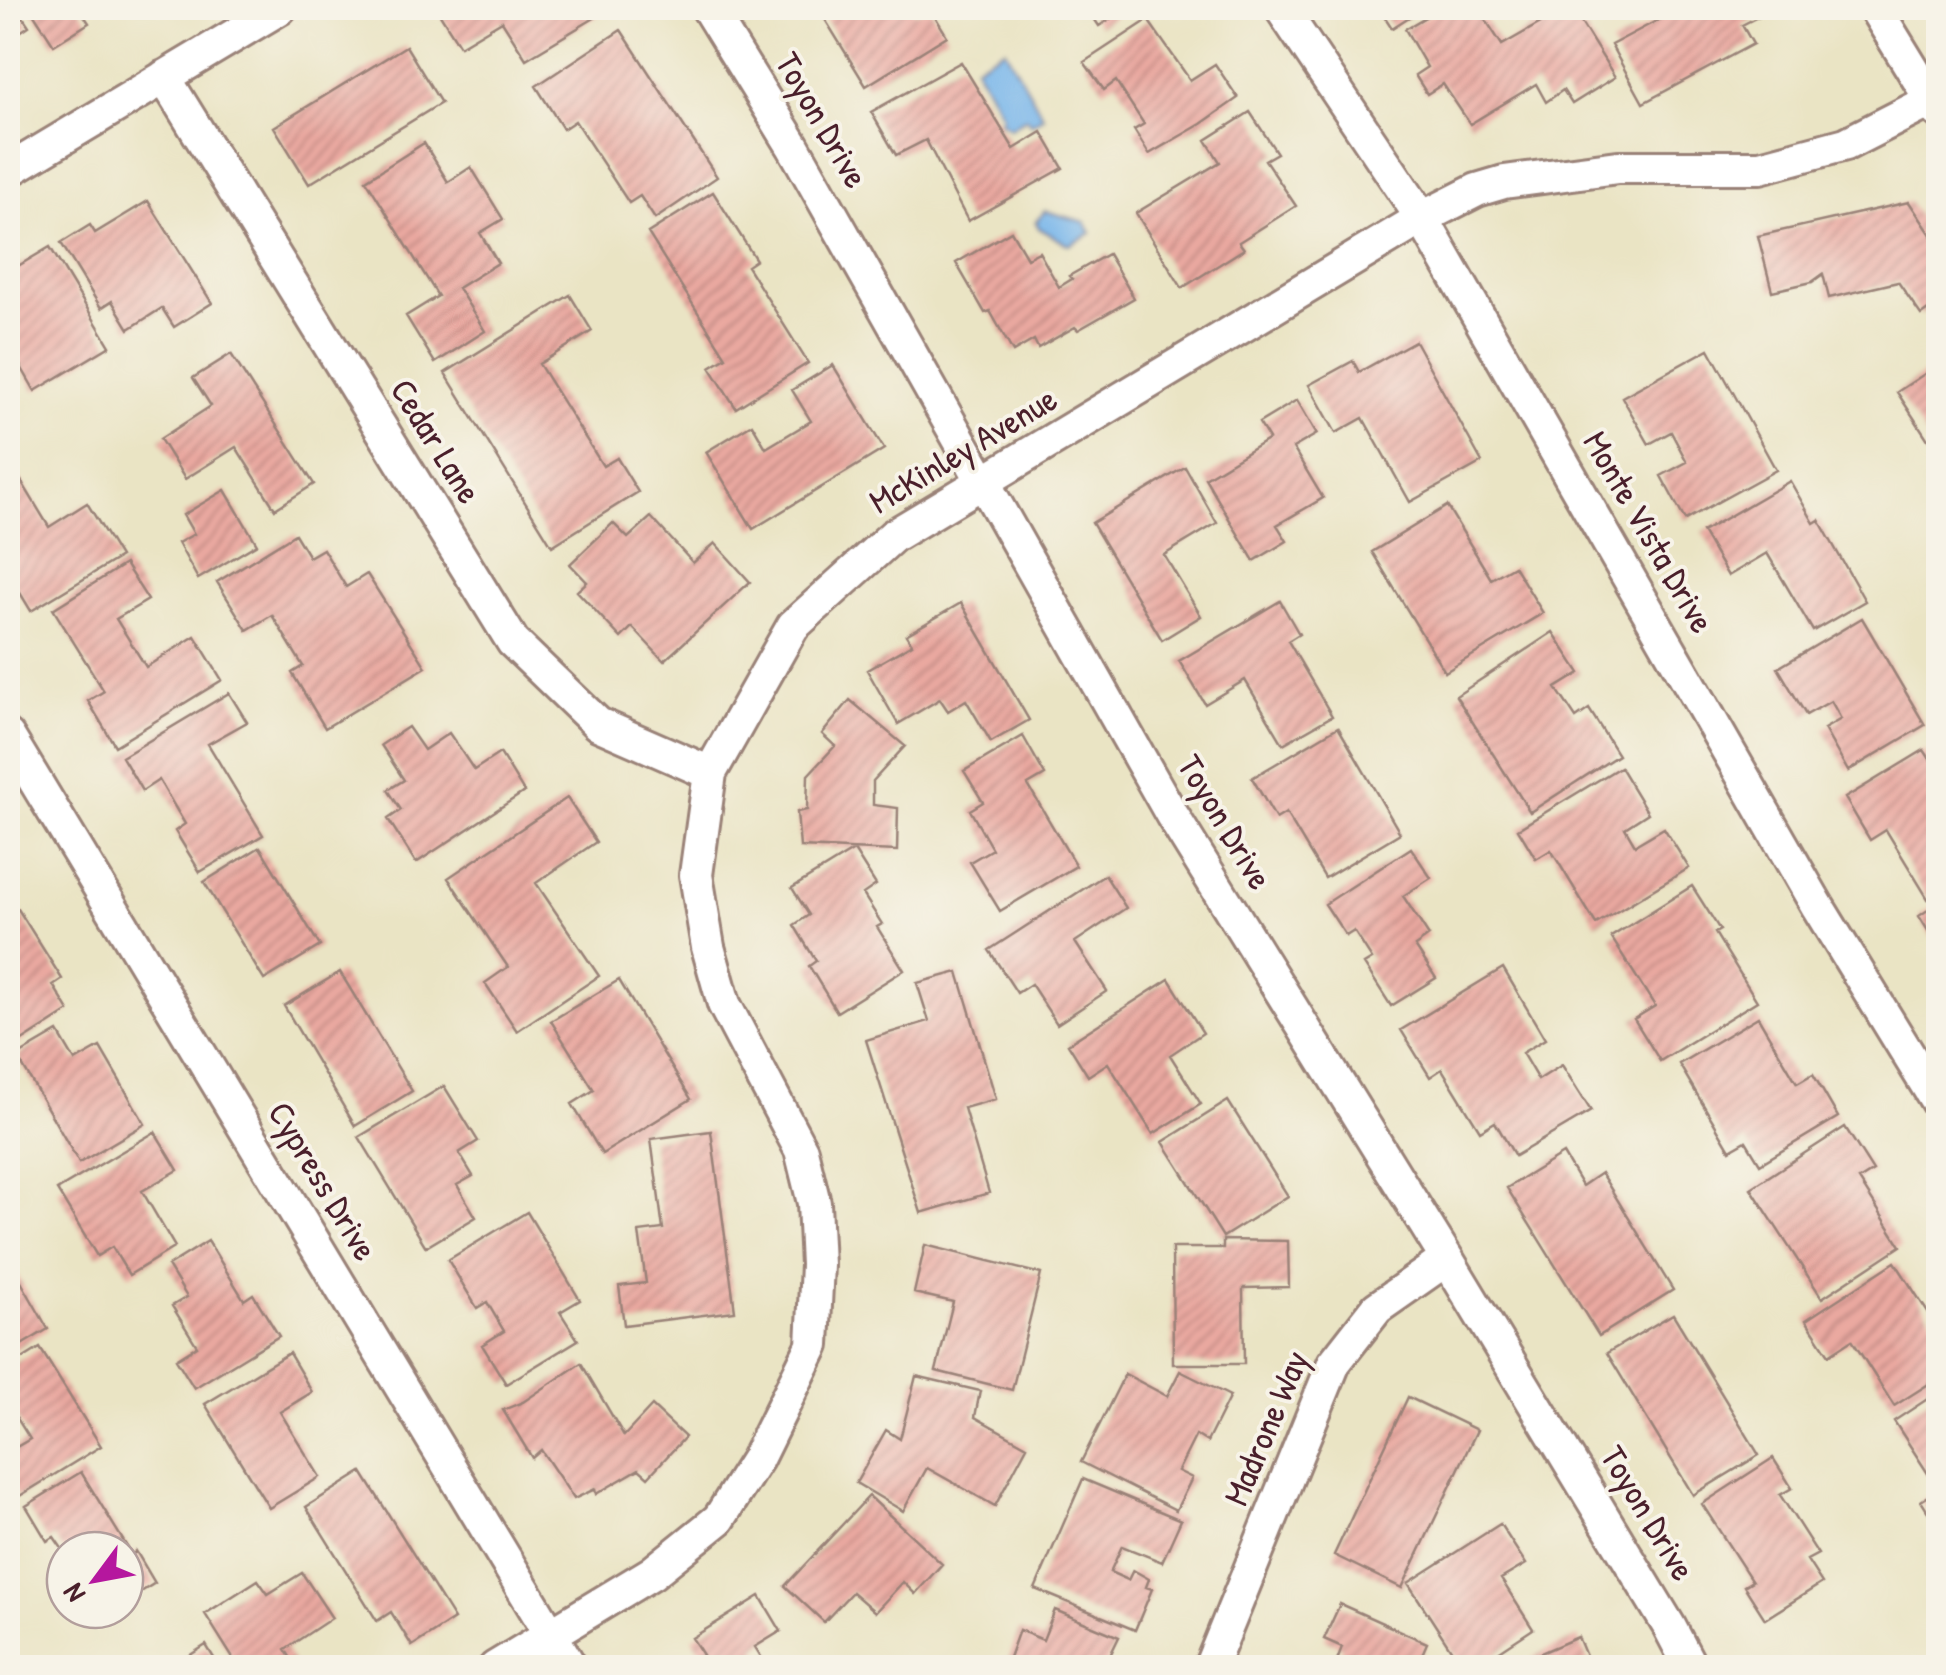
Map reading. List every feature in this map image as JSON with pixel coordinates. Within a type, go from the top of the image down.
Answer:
[{"type":"street","points":[[8,171],[280,8]]},
{"type":"street","name":"Toyon Drive","points":[[708,8],[793,146],[1172,814],[1447,1259],[1691,1668]]},
{"type":"street","name":"Monte Vista Drive","points":[[1281,8],[1422,218],[1818,907],[1938,1103]]},
{"type":"street","points":[[1876,8],[1936,104]]},
{"type":"street","name":"Cedar Lane","points":[[164,77],[513,642],[598,724],[710,773]]},
{"type":"street","name":"McKinley Avenue","points":[[495,1668],[652,1574],[718,1518],[758,1459],[812,1345],[818,1266],[814,1203],[800,1150],[724,1004],[708,948],[696,875],[710,773],[793,626],[892,536],[1422,218],[1477,190],[1504,182],[1618,166],[1760,166],[1846,144],[1936,104]]},
{"type":"street","name":"Cypress Drive","points":[[8,736],[571,1668]]},
{"type":"street","name":"Madrone Way","points":[[1210,1668],[1334,1363],[1377,1308],[1447,1259]]},
{"type":"water","points":[[1005,49],[1043,116],[1031,124],[1026,118],[1010,128],[1000,121],[1002,115],[975,66]]},
{"type":"water","points":[[1045,211],[1085,222],[1091,233],[1069,245],[1039,228],[1036,222]]},
{"type":"building","points":[[8,8],[17,8],[29,26],[8,40]]},
{"type":"building","points":[[30,8],[79,8],[89,23],[54,45]]},
{"type":"building","points":[[436,8],[611,8],[526,59],[502,21],[460,46]]},
{"type":"building","points":[[818,8],[912,8],[915,13],[930,8],[947,36],[866,86]]},
{"type":"building","points":[[1087,8],[1127,8],[1099,26]]},
{"type":"building","points":[[1379,8],[1423,8],[1392,28]]},
{"type":"building","points":[[1441,8],[1478,8],[1502,45],[1572,8],[1615,77],[1572,104],[1563,90],[1546,102],[1536,84],[1470,124],[1443,84],[1427,94],[1415,75],[1427,67],[1405,29]]},
{"type":"building","points":[[1681,8],[1775,8],[1742,25],[1753,44],[1643,103],[1611,45]]},
{"type":"building","points":[[1148,20],[1190,80],[1215,64],[1238,98],[1149,154],[1134,130],[1144,124],[1116,81],[1104,90],[1084,62]]},
{"type":"building","points":[[621,30],[717,177],[655,219],[640,196],[629,203],[575,121],[563,129],[536,86]]},
{"type":"building","points":[[406,46],[441,103],[309,184],[274,127]]},
{"type":"building","points":[[961,62],[1014,149],[1042,132],[1063,168],[968,221],[926,140],[896,155],[871,112]]},
{"type":"building","points":[[1250,112],[1277,153],[1265,160],[1296,206],[1239,242],[1244,249],[1182,288],[1136,213],[1220,162],[1206,140]]},
{"type":"building","points":[[424,143],[448,182],[471,167],[503,219],[480,233],[498,263],[458,288],[485,331],[435,363],[406,316],[438,296],[366,180]]},
{"type":"building","points":[[713,192],[756,260],[747,266],[808,363],[736,408],[710,367],[726,357],[648,233]]},
{"type":"building","points":[[148,201],[212,303],[174,327],[162,308],[129,329],[112,301],[101,308],[61,243],[90,225],[95,233]]},
{"type":"building","points":[[1909,202],[1938,245],[1938,303],[1921,315],[1898,282],[1829,298],[1823,274],[1812,282],[1772,291],[1758,236]]},
{"type":"building","points":[[1011,231],[1027,258],[1039,252],[1059,287],[1072,279],[1069,276],[1108,254],[1134,298],[1038,348],[1034,340],[1013,352],[956,263]]},
{"type":"building","points":[[50,247],[110,346],[35,391],[20,365],[8,373],[8,272]]},
{"type":"building","points":[[570,295],[592,331],[539,364],[603,466],[617,458],[638,492],[552,546],[445,373]]},
{"type":"building","points":[[1415,341],[1482,462],[1410,502],[1363,418],[1336,433],[1309,385],[1353,361],[1359,372]]},
{"type":"building","points":[[1709,349],[1776,470],[1685,520],[1661,476],[1687,462],[1671,432],[1649,444],[1622,397]]},
{"type":"building","points":[[231,354],[314,484],[275,509],[236,447],[185,479],[160,439],[211,406],[193,378]]},
{"type":"building","points":[[833,365],[884,449],[753,529],[706,452],[752,424],[766,448],[811,421],[792,390]]},
{"type":"building","points":[[1938,365],[1938,455],[1897,392]]},
{"type":"building","points":[[1297,400],[1317,434],[1293,448],[1323,498],[1277,525],[1287,541],[1254,561],[1205,478],[1269,439],[1259,423]]},
{"type":"building","points":[[1185,467],[1217,523],[1164,555],[1201,616],[1162,640],[1092,523]]},
{"type":"building","points":[[17,474],[49,527],[87,503],[120,557],[31,611],[8,573],[14,569],[8,558],[8,480]]},
{"type":"building","points":[[1790,481],[1814,523],[1819,520],[1865,601],[1813,631],[1767,553],[1728,576],[1702,532]]},
{"type":"building","points":[[225,490],[257,544],[198,579],[178,543],[194,534],[183,515]]},
{"type":"building","points":[[1447,506],[1491,579],[1514,566],[1543,613],[1445,672],[1372,552]]},
{"type":"building","points":[[651,517],[693,563],[715,543],[750,582],[664,661],[632,627],[621,638],[577,591],[587,582],[570,564],[613,523],[628,538]]},
{"type":"building","points":[[295,534],[309,557],[323,549],[346,587],[367,574],[426,667],[325,728],[292,673],[303,666],[272,615],[247,630],[217,582]]},
{"type":"building","points":[[125,564],[148,600],[116,619],[146,667],[195,636],[222,680],[115,746],[88,701],[104,691],[53,609]]},
{"type":"building","points":[[1280,601],[1299,634],[1288,641],[1332,716],[1283,744],[1245,680],[1205,704],[1179,661]]},
{"type":"building","points":[[961,603],[1029,720],[991,742],[966,700],[948,711],[940,699],[898,724],[867,670],[912,644],[906,635]]},
{"type":"building","points":[[1862,618],[1925,725],[1848,771],[1824,729],[1841,719],[1831,701],[1806,715],[1778,668]]},
{"type":"building","points":[[1553,632],[1580,673],[1556,688],[1576,718],[1589,709],[1618,755],[1530,812],[1456,696]]},
{"type":"building","points":[[229,693],[247,722],[208,744],[263,835],[200,872],[175,831],[185,824],[159,780],[142,791],[122,757]]},
{"type":"building","points":[[850,700],[905,746],[873,781],[873,805],[898,808],[897,851],[800,847],[797,812],[807,810],[808,775],[835,746],[822,734]]},
{"type":"building","points":[[408,727],[424,750],[449,733],[474,770],[500,753],[524,792],[416,863],[388,819],[401,810],[388,790],[404,780],[381,745]]},
{"type":"building","points":[[1338,727],[1400,833],[1325,878],[1286,813],[1276,819],[1252,778]]},
{"type":"building","points":[[1023,736],[1045,775],[1028,785],[1076,866],[1000,911],[970,862],[992,849],[970,810],[983,802],[964,771]]},
{"type":"building","points":[[1924,750],[1938,771],[1938,892],[1928,899],[1886,830],[1870,840],[1845,798]]},
{"type":"building","points":[[1620,767],[1648,813],[1625,828],[1635,845],[1664,828],[1689,868],[1596,924],[1551,850],[1536,859],[1518,829]]},
{"type":"building","points":[[567,798],[596,842],[536,883],[599,976],[517,1031],[485,983],[508,967],[448,878]]},
{"type":"building","points":[[260,847],[320,946],[264,980],[204,882]]},
{"type":"building","points":[[1411,848],[1431,878],[1403,896],[1429,936],[1415,946],[1436,978],[1391,1006],[1364,964],[1372,959],[1354,931],[1346,936],[1325,904]]},
{"type":"building","points":[[854,850],[876,885],[863,894],[882,924],[877,927],[904,970],[837,1012],[809,966],[816,961],[794,925],[809,915],[792,888]]},
{"type":"building","points":[[1105,875],[1126,908],[1075,942],[1107,991],[1057,1024],[1031,984],[1017,993],[989,950]]},
{"type":"building","points":[[1692,886],[1720,930],[1715,933],[1757,1001],[1660,1061],[1634,1019],[1655,1006],[1611,937]]},
{"type":"building","points":[[1938,903],[1938,947],[1919,916]]},
{"type":"building","points":[[18,909],[62,979],[53,985],[69,1011],[8,1050],[8,916]]},
{"type":"building","points":[[1503,968],[1545,1039],[1522,1053],[1538,1080],[1562,1065],[1591,1111],[1515,1156],[1495,1122],[1480,1131],[1442,1069],[1430,1077],[1401,1030]]},
{"type":"building","points":[[340,972],[412,1091],[355,1126],[284,1006]]},
{"type":"building","points":[[958,972],[996,1099],[964,1108],[989,1193],[921,1213],[866,1040],[929,1021],[917,983]]},
{"type":"building","points":[[1169,979],[1203,1033],[1170,1055],[1201,1104],[1153,1134],[1108,1063],[1088,1076],[1068,1044]]},
{"type":"building","points":[[619,980],[691,1099],[602,1154],[572,1104],[594,1090],[551,1021]]},
{"type":"building","points":[[1758,1017],[1797,1083],[1813,1074],[1838,1117],[1760,1164],[1746,1141],[1730,1150],[1679,1064]]},
{"type":"building","points":[[58,1032],[75,1061],[100,1047],[145,1124],[79,1163],[17,1056]]},
{"type":"building","points":[[444,1086],[478,1141],[459,1153],[473,1176],[457,1185],[476,1217],[426,1247],[359,1137]]},
{"type":"building","points":[[1228,1101],[1288,1196],[1223,1237],[1163,1142]]},
{"type":"building","points":[[1845,1127],[1873,1171],[1859,1180],[1901,1246],[1822,1298],[1751,1188]]},
{"type":"building","points":[[711,1131],[735,1311],[624,1325],[619,1286],[646,1283],[639,1232],[663,1229],[651,1139]]},
{"type":"building","points":[[155,1132],[178,1170],[142,1191],[175,1247],[129,1275],[112,1247],[97,1256],[57,1190]]},
{"type":"building","points":[[1563,1154],[1582,1186],[1601,1173],[1673,1290],[1599,1336],[1507,1188]]},
{"type":"building","points":[[527,1212],[580,1300],[560,1312],[578,1340],[506,1384],[482,1345],[504,1331],[487,1302],[477,1308],[448,1260]]},
{"type":"building","points":[[1223,1240],[1288,1241],[1289,1287],[1243,1288],[1244,1364],[1173,1364],[1172,1248],[1223,1248]]},
{"type":"building","points":[[208,1241],[244,1300],[253,1294],[279,1336],[194,1388],[176,1359],[197,1346],[172,1306],[187,1297],[168,1266]]},
{"type":"building","points":[[925,1245],[1041,1274],[1012,1390],[936,1371],[953,1302],[914,1293]]},
{"type":"building","points":[[8,1259],[48,1329],[8,1353]]},
{"type":"building","points":[[1895,1262],[1934,1322],[1938,1319],[1938,1378],[1894,1406],[1852,1340],[1829,1355],[1806,1320]]},
{"type":"building","points":[[1673,1314],[1759,1455],[1693,1495],[1607,1353]]},
{"type":"building","points":[[40,1348],[101,1446],[18,1497],[8,1478],[8,1452],[30,1439],[8,1404],[8,1368]]},
{"type":"building","points":[[289,1353],[312,1392],[280,1412],[320,1477],[269,1508],[205,1404]]},
{"type":"building","points":[[581,1363],[624,1436],[652,1406],[685,1437],[648,1477],[639,1469],[596,1494],[595,1489],[574,1499],[541,1450],[532,1458],[503,1410],[523,1402]]},
{"type":"building","points":[[1180,1371],[1230,1396],[1207,1442],[1196,1435],[1178,1471],[1192,1478],[1176,1510],[1081,1462],[1125,1374],[1167,1396]]},
{"type":"building","points":[[916,1376],[980,1391],[975,1417],[1027,1446],[995,1506],[927,1468],[903,1511],[856,1483],[886,1430],[900,1439]]},
{"type":"building","points":[[1938,1392],[1938,1489],[1894,1421]]},
{"type":"building","points":[[1408,1397],[1477,1430],[1402,1588],[1334,1555]]},
{"type":"building","points":[[1773,1458],[1792,1488],[1780,1495],[1818,1554],[1807,1560],[1822,1583],[1765,1619],[1744,1586],[1752,1581],[1702,1504]]},
{"type":"building","points":[[81,1472],[117,1530],[45,1530],[45,1538],[26,1506]]},
{"type":"building","points":[[362,1472],[454,1619],[412,1646],[391,1612],[377,1621],[306,1507]]},
{"type":"building","points":[[1083,1479],[1181,1520],[1162,1562],[1122,1546],[1110,1572],[1128,1580],[1133,1570],[1149,1579],[1146,1587],[1152,1589],[1135,1630],[1035,1589]]},
{"type":"building","points":[[1938,1490],[1938,1528],[1921,1501]]},
{"type":"building","points":[[869,1496],[942,1564],[915,1594],[903,1582],[875,1612],[852,1592],[824,1622],[785,1586]]},
{"type":"building","points":[[1500,1524],[1526,1564],[1501,1579],[1533,1629],[1474,1668],[1463,1668],[1408,1583]]},
{"type":"building","points":[[145,1566],[155,1583],[145,1589]]},
{"type":"building","points":[[302,1573],[332,1618],[285,1649],[297,1668],[239,1668],[205,1614],[258,1580],[268,1594]]},
{"type":"building","points":[[760,1596],[781,1631],[755,1647],[768,1668],[683,1668],[703,1655],[692,1638]]},
{"type":"building","points":[[1340,1604],[1427,1643],[1416,1668],[1334,1668],[1342,1647],[1324,1639]]},
{"type":"building","points":[[1055,1610],[1119,1637],[1104,1668],[983,1668],[987,1658],[1006,1666],[1019,1630],[1043,1640]]},
{"type":"building","points":[[1578,1637],[1591,1668],[1539,1668],[1534,1656]]},
{"type":"building","points":[[206,1645],[220,1668],[170,1668]]}]
